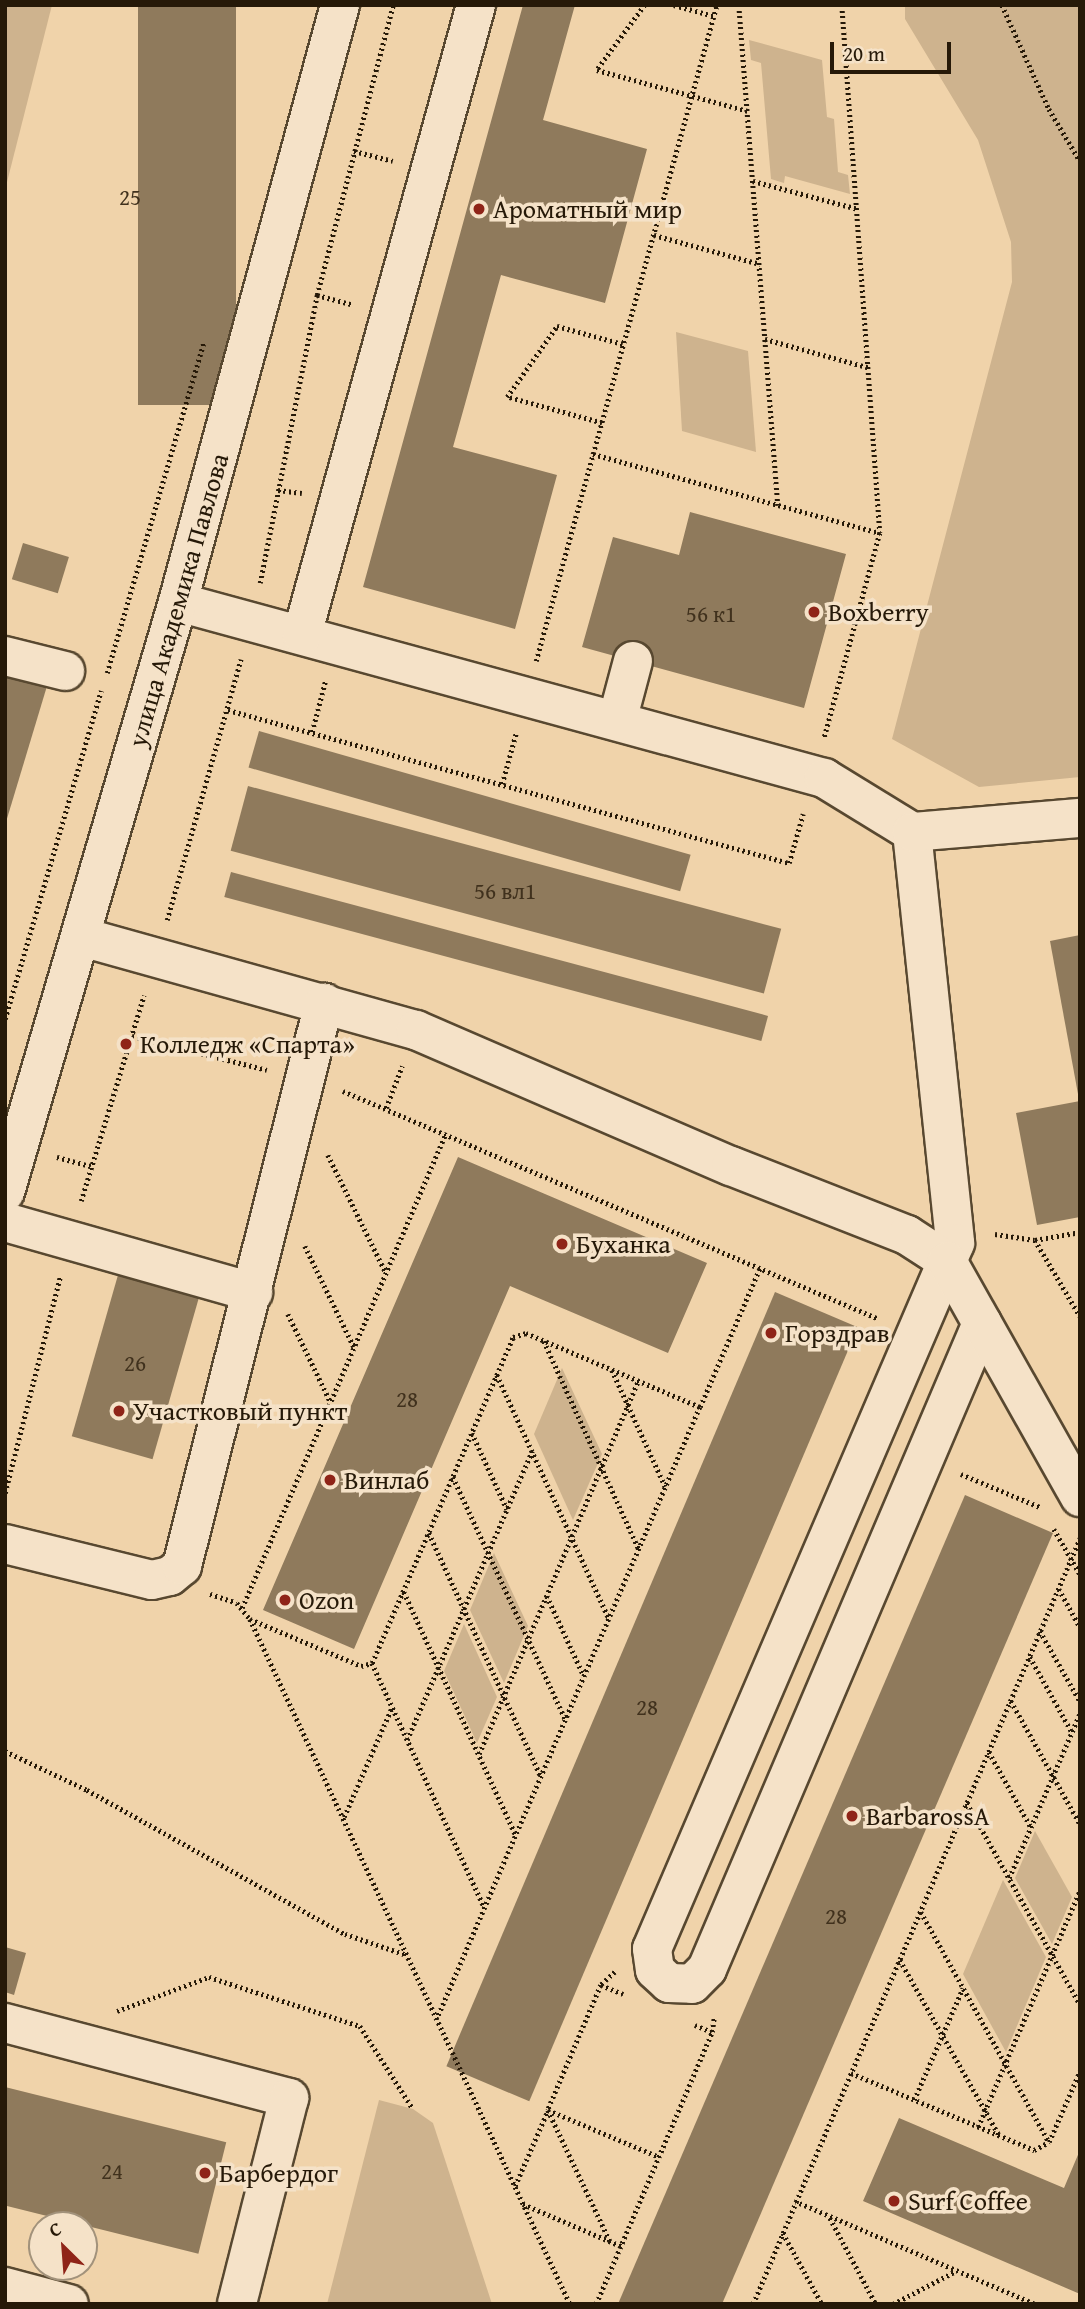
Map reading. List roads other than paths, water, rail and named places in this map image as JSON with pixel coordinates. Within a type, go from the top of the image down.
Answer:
[{"type":"street","name":"улица Академика Павлова","points":[[5,1192],[82,937],[178,602],[340,5]]},
{"type":"street","points":[[302,635],[476,5]]},
{"type":"street","points":[[178,602],[254,606],[302,635],[813,774],[912,832],[1080,818]]},
{"type":"street","points":[[5,656],[65,671]]},
{"type":"street","points":[[607,718],[624,659]]},
{"type":"street","points":[[912,832],[955,1243],[652,1949],[655,1970],[669,1983],[692,1984],[707,1969],[982,1323]]},
{"type":"street","points":[[82,937],[416,1030],[731,1166],[872,1219],[947,1261],[1080,1497]]},
{"type":"street","points":[[5,1545],[162,1579],[178,1571],[186,1559],[324,1003]]},
{"type":"street","points":[[5,1222],[257,1276]]},
{"type":"street","points":[[5,2023],[289,2098],[237,2304]]},
{"type":"street","points":[[5,2287],[69,2304]]},
{"type":"place","name":"Ароматный мир","points":[[479,209]]},
{"type":"place","name":"Boxberry","points":[[814,612]]},
{"type":"place","name":"Колледж «Спарта»","points":[[126,1044]]},
{"type":"place","name":"Буханка","points":[[562,1244]]},
{"type":"place","name":"Горздрав","points":[[771,1333]]},
{"type":"place","name":"Участковый пункт","points":[[119,1411]]},
{"type":"place","name":"Винлаб","points":[[330,1480]]},
{"type":"place","name":"Ozon","points":[[285,1600]]},
{"type":"place","name":"BarbarossA","points":[[852,1816]]},
{"type":"place","name":"Барбердог","points":[[205,2173]]},
{"type":"place","name":"Surf Coffee","points":[[894,2201]]}]
